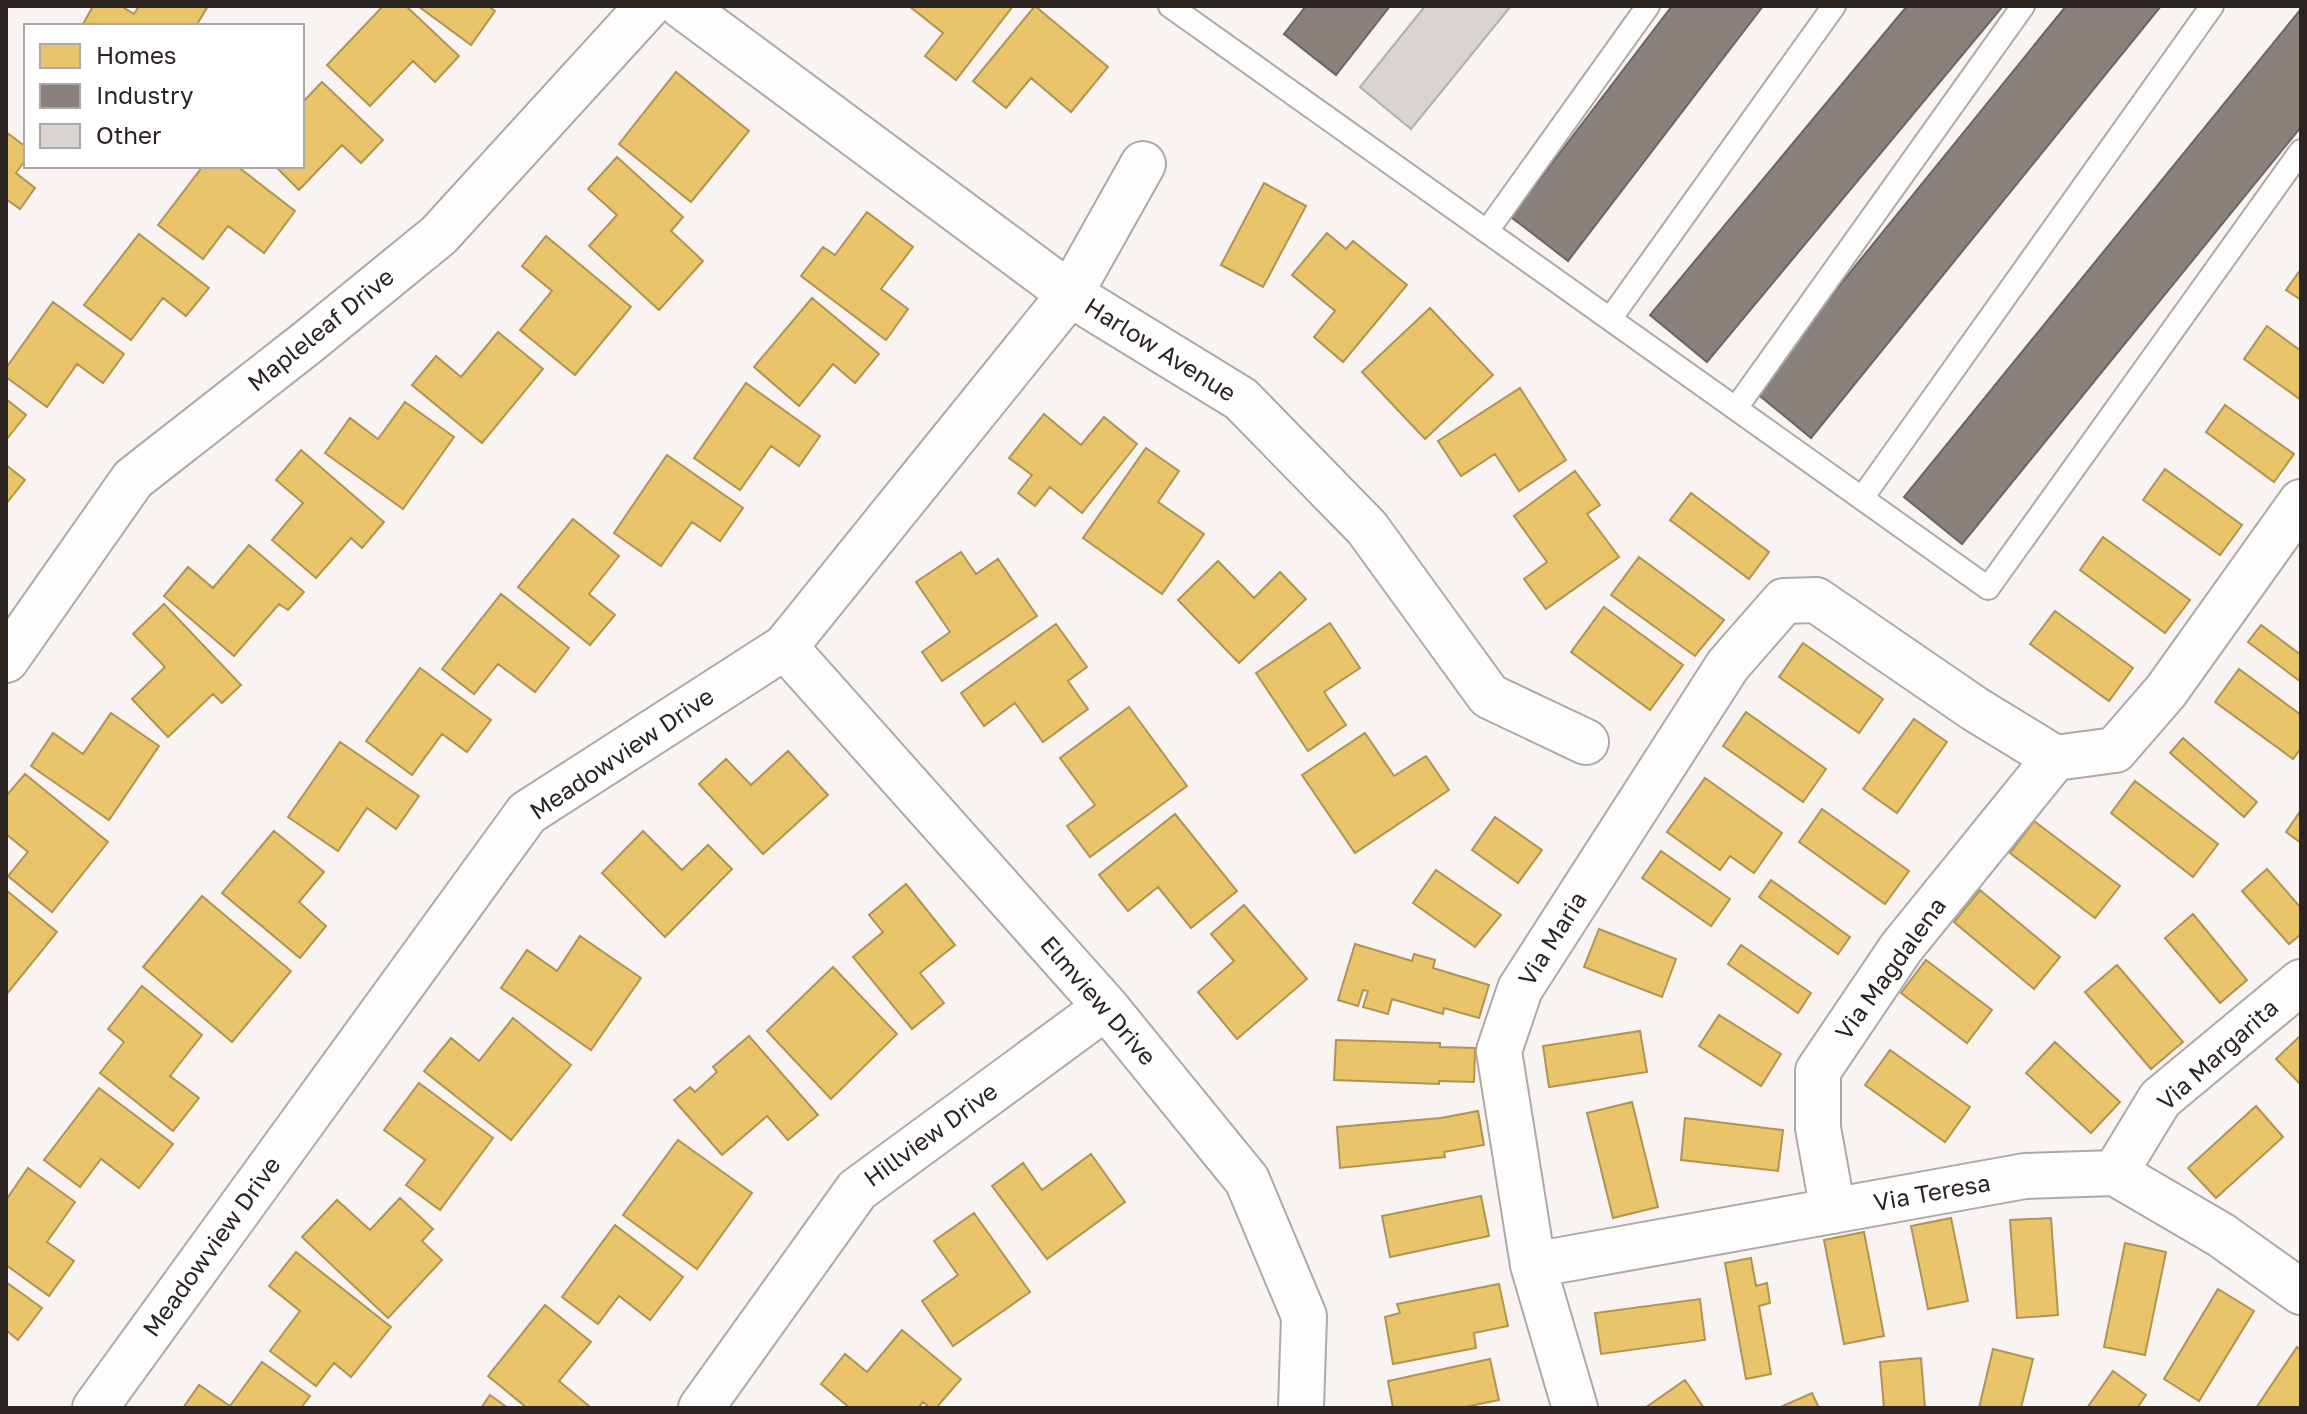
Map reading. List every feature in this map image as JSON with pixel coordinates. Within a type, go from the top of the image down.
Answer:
[{"type":"street","name":"Mapleleaf Drive","points":[[6,660],[133,479],[439,235],[648,6]]},
{"type":"street","name":"Harlow Avenue","points":[[682,6],[1070,294],[1241,399],[1367,528],[1489,696],[1586,742]]},
{"type":"street","name":"Meadowview Drive","points":[[95,1408],[527,813],[785,647],[1070,294],[1143,164]]},
{"type":"street","points":[[2055,758],[2115,750],[2288,549],[2301,502]]},
{"type":"street","name":"Via Maria","points":[[1575,1408],[1533,1265],[1499,1051],[1520,989],[1728,665],[1784,601],[1816,600],[1975,709],[2055,758]]},
{"type":"street","name":"Elmview Drive","points":[[785,647],[1106,1007],[1247,1180],[1304,1316],[1301,1408]]},
{"type":"street","name":"Via Magdalena","points":[[1833,1211],[1818,1128],[1818,1071],[1901,948],[2055,758]]},
{"type":"street","name":"Via Margarita","points":[[2115,1173],[2160,1099],[2301,982]]},
{"type":"street","name":"Hillview Drive","points":[[701,1408],[857,1190],[1106,1007]]},
{"type":"street","points":[[2115,1173],[2221,1235],[2301,1292]]},
{"type":"street","name":"Via Teresa","points":[[1533,1265],[2025,1176],[2115,1173]]},
{"type":"lane","points":[[1170,6],[1988,588],[2301,151]]},
{"type":"lane","points":[[1487,231],[1648,6]]},
{"type":"lane","points":[[1610,319],[1834,6]]},
{"type":"lane","points":[[1736,408],[2023,6]]},
{"type":"lane","points":[[1862,498],[2212,6]]},
{"type":"building: Homes","points":[[93,6],[121,6],[134,14],[139,6],[208,6],[197,24],[83,24]]},
{"type":"building: Homes","points":[[383,6],[406,6],[459,56],[435,82],[413,61],[370,106],[327,65]]},
{"type":"building: Homes","points":[[418,6],[488,6],[495,11],[471,45]]},
{"type":"building: Homes","points":[[909,6],[1013,6],[956,80],[925,56],[943,33]]},
{"type":"building: Homes","points":[[1035,6],[1108,67],[1071,112],[1031,78],[1006,108],[973,81]]},
{"type":"building: Homes","points":[[676,72],[749,131],[691,202],[619,144]]},
{"type":"building: Homes","points":[[322,82],[383,140],[361,163],[342,145],[299,190],[277,168],[304,168],[304,101]]},
{"type":"building: Homes","points":[[6,132],[24,146],[24,162],[16,173],[35,188],[20,209],[6,199]]},
{"type":"building: Homes","points":[[617,157],[683,217],[671,231],[703,261],[659,310],[589,246],[617,215],[588,189]]},
{"type":"building: Homes","points":[[201,168],[240,168],[295,211],[264,253],[228,226],[203,259],[158,225]]},
{"type":"building: Homes","points":[[1264,183],[1306,206],[1263,287],[1221,265]]},
{"type":"building: Homes","points":[[867,212],[913,247],[881,289],[908,309],[886,340],[801,276],[823,247],[835,255]]},
{"type":"building: Homes","points":[[1327,233],[1346,249],[1353,241],[1407,285],[1343,362],[1314,337],[1335,311],[1292,275]]},
{"type":"building: Homes","points":[[139,234],[209,288],[186,316],[163,298],[131,340],[84,305]]},
{"type":"building: Homes","points":[[546,236],[631,307],[575,375],[520,330],[552,291],[522,266]]},
{"type":"building: Homes","points":[[2301,269],[2301,300],[2286,290]]},
{"type":"building: Homes","points":[[812,298],[879,354],[855,383],[833,364],[799,406],[754,367]]},
{"type":"building: Homes","points":[[53,302],[124,354],[103,383],[77,364],[47,407],[6,377],[6,368]]},
{"type":"building: Homes","points":[[1430,308],[1493,375],[1425,439],[1362,372]]},
{"type":"building: Homes","points":[[2267,326],[2301,351],[2301,400],[2244,359]]},
{"type":"building: Homes","points":[[498,332],[543,369],[482,443],[412,385],[436,356],[461,377]]},
{"type":"building: Homes","points":[[746,383],[820,436],[799,466],[771,446],[740,490],[694,458]]},
{"type":"building: Homes","points":[[1520,388],[1566,460],[1519,491],[1495,454],[1461,476],[1438,441]]},
{"type":"building: Homes","points":[[6,399],[26,415],[6,440]]},
{"type":"building: Homes","points":[[405,402],[454,437],[403,509],[325,453],[350,418],[378,439]]},
{"type":"building: Homes","points":[[2225,405],[2294,454],[2274,482],[2206,432]]},
{"type":"building: Homes","points":[[1044,414],[1081,445],[1104,417],[1137,444],[1082,513],[1050,487],[1035,506],[1018,493],[1032,475],[1009,458]]},
{"type":"building: Homes","points":[[1146,448],[1179,471],[1158,502],[1204,534],[1162,594],[1083,538]]},
{"type":"building: Homes","points":[[301,450],[384,522],[362,548],[351,538],[316,578],[272,540],[303,503],[276,480]]},
{"type":"building: Homes","points":[[667,455],[743,508],[720,541],[692,522],[661,566],[614,533]]},
{"type":"building: Homes","points":[[6,465],[25,480],[6,504]]},
{"type":"building: Homes","points":[[2165,469],[2242,525],[2220,555],[2143,500]]},
{"type":"building: Homes","points":[[1575,471],[1600,505],[1587,514],[1619,557],[1546,609],[1524,579],[1547,562],[1514,516]]},
{"type":"building: Homes","points":[[1691,493],[1769,552],[1749,579],[1670,520]]},
{"type":"building: Homes","points":[[573,519],[619,556],[589,594],[615,615],[590,645],[518,587]]},
{"type":"building: Homes","points":[[2103,537],[2190,600],[2165,633],[2080,570]]},
{"type":"building: Homes","points":[[249,545],[304,592],[288,610],[279,604],[234,656],[164,596],[188,567],[213,588]]},
{"type":"building: Homes","points":[[961,552],[976,574],[998,559],[1037,616],[942,681],[922,652],[950,632],[916,582]]},
{"type":"building: Homes","points":[[1639,557],[1724,620],[1695,656],[1611,595]]},
{"type":"building: Homes","points":[[1218,561],[1254,598],[1280,572],[1306,599],[1239,663],[1178,600]]},
{"type":"building: Homes","points":[[501,594],[569,648],[535,692],[498,664],[474,694],[442,669]]},
{"type":"building: Homes","points":[[164,604],[241,685],[222,703],[213,694],[168,737],[132,699],[165,667],[133,634]]},
{"type":"building: Homes","points":[[1604,607],[1683,665],[1650,710],[1571,652]]},
{"type":"building: Homes","points":[[2055,611],[2133,668],[2109,701],[2030,644]]},
{"type":"building: Homes","points":[[1330,623],[1360,668],[1324,692],[1346,725],[1308,751],[1256,673]]},
{"type":"building: Homes","points":[[1056,624],[1087,667],[1068,681],[1088,709],[1043,742],[1015,703],[984,726],[961,693]]},
{"type":"building: Homes","points":[[2261,625],[2301,655],[2301,682],[2248,642]]},
{"type":"building: Homes","points":[[1803,643],[1883,699],[1859,733],[1779,677]]},
{"type":"building: Homes","points":[[420,668],[491,720],[467,752],[442,734],[412,775],[366,741]]},
{"type":"building: Homes","points":[[2239,669],[2301,715],[2301,748],[2293,759],[2215,702]]},
{"type":"building: Homes","points":[[1129,707],[1187,786],[1090,857],[1067,826],[1095,805],[1060,758]]},
{"type":"building: Homes","points":[[1746,712],[1826,769],[1803,802],[1723,746]]},
{"type":"building: Homes","points":[[111,713],[159,746],[109,820],[31,766],[53,733],[83,754]]},
{"type":"building: Homes","points":[[1914,719],[1947,742],[1897,813],[1863,789]]},
{"type":"building: Homes","points":[[1365,733],[1394,776],[1426,756],[1449,790],[1355,853],[1302,775]]},
{"type":"building: Homes","points":[[2183,738],[2257,802],[2244,817],[2170,753]]},
{"type":"building: Homes","points":[[340,742],[419,796],[396,829],[367,808],[338,851],[288,817]]},
{"type":"building: Homes","points":[[788,751],[828,795],[763,854],[699,784],[726,759],[751,785]]},
{"type":"building: Homes","points":[[25,774],[108,842],[52,912],[8,876],[28,852],[6,834],[6,796]]},
{"type":"building: Homes","points":[[1705,778],[1782,833],[1754,873],[1730,856],[1720,870],[1667,832]]},
{"type":"building: Homes","points":[[2135,781],[2218,844],[2193,877],[2111,813]]},
{"type":"building: Homes","points":[[1822,809],[1909,871],[1885,904],[1799,842]]},
{"type":"building: Homes","points":[[2301,810],[2301,843],[2286,832]]},
{"type":"building: Homes","points":[[1175,814],[1237,891],[1191,928],[1158,887],[1128,911],[1099,875]]},
{"type":"building: Homes","points":[[1495,817],[1542,850],[1518,883],[1472,850]]},
{"type":"building: Homes","points":[[2034,821],[2120,886],[2095,918],[2010,853]]},
{"type":"building: Homes","points":[[274,831],[324,872],[299,902],[326,926],[300,958],[222,893]]},
{"type":"building: Homes","points":[[643,831],[682,870],[708,845],[732,869],[665,937],[602,873]]},
{"type":"building: Homes","points":[[1661,851],[1730,899],[1711,926],[1642,878]]},
{"type":"building: Homes","points":[[2267,869],[2301,908],[2301,934],[2289,944],[2242,891]]},
{"type":"building: Homes","points":[[1436,870],[1501,915],[1475,947],[1413,903]]},
{"type":"building: Homes","points":[[1771,880],[1850,937],[1838,954],[1759,897]]},
{"type":"building: Homes","points":[[906,884],[955,945],[920,973],[944,1003],[912,1029],[853,957],[883,932],[869,915]]},
{"type":"building: Homes","points":[[6,890],[57,932],[6,995]]},
{"type":"building: Homes","points":[[1980,890],[2060,957],[2034,989],[1954,922]]},
{"type":"building: Homes","points":[[202,896],[291,971],[232,1042],[143,967]]},
{"type":"building: Homes","points":[[1244,905],[1307,979],[1237,1039],[1198,992],[1234,961],[1211,934]]},
{"type":"building: Homes","points":[[2193,914],[2247,980],[2220,1003],[2165,938]]},
{"type":"building: Homes","points":[[1599,929],[1676,959],[1662,997],[1584,967]]},
{"type":"building: Homes","points":[[580,936],[641,978],[591,1050],[501,988],[527,950],[557,971]]},
{"type":"building: Homes","points":[[1355,944],[1412,961],[1414,954],[1435,960],[1433,968],[1489,985],[1479,1018],[1444,1008],[1443,1014],[1392,999],[1388,1014],[1363,1007],[1368,991],[1363,990],[1358,1006],[1338,1000]]},
{"type":"building: Homes","points":[[1741,945],[1811,993],[1798,1013],[1728,964]]},
{"type":"building: Homes","points":[[1926,960],[1992,1010],[1967,1043],[1901,993]]},
{"type":"building: Homes","points":[[2117,965],[2183,1042],[2151,1069],[2085,992]]},
{"type":"building: Homes","points":[[833,967],[897,1034],[831,1099],[767,1031]]},
{"type":"building: Homes","points":[[142,986],[202,1035],[170,1076],[199,1098],[173,1131],[100,1073],[124,1042],[108,1029]]},
{"type":"building: Homes","points":[[1719,1015],[1781,1054],[1761,1086],[1699,1046]]},
{"type":"building: Homes","points":[[513,1018],[571,1065],[511,1140],[424,1071],[451,1038],[479,1061]]},
{"type":"building: Homes","points":[[1640,1031],[1647,1072],[1549,1087],[1543,1046]]},
{"type":"building: Homes","points":[[2301,1035],[2301,1085],[2276,1059]]},
{"type":"building: Homes","points":[[749,1036],[818,1115],[788,1140],[767,1116],[722,1155],[674,1100],[690,1087],[695,1092],[717,1072],[713,1067]]},
{"type":"building: Homes","points":[[1336,1040],[1440,1043],[1440,1047],[1475,1048],[1474,1082],[1439,1081],[1439,1084],[1334,1080]]},
{"type":"building: Homes","points":[[2055,1042],[2120,1102],[2091,1133],[2026,1073]]},
{"type":"building: Homes","points":[[1890,1050],[1970,1107],[1945,1142],[1865,1085]]},
{"type":"building: Homes","points":[[419,1083],[493,1138],[440,1210],[406,1185],[425,1160],[384,1130]]},
{"type":"building: Homes","points":[[99,1088],[173,1144],[139,1188],[101,1159],[80,1187],[44,1160]]},
{"type":"building: Homes","points":[[1632,1102],[1658,1207],[1613,1218],[1587,1113]]},
{"type":"building: Homes","points":[[2256,1106],[2283,1137],[2216,1198],[2188,1168]]},
{"type":"building: Homes","points":[[1478,1111],[1484,1145],[1444,1152],[1445,1157],[1340,1168],[1337,1127],[1441,1118]]},
{"type":"building: Homes","points":[[1685,1118],[1783,1130],[1778,1171],[1681,1160]]},
{"type":"building: Homes","points":[[678,1140],[752,1193],[697,1269],[623,1215]]},
{"type":"building: Homes","points":[[1091,1154],[1125,1202],[1047,1259],[992,1186],[1023,1163],[1042,1190]]},
{"type":"building: Homes","points":[[28,1168],[75,1202],[47,1242],[74,1261],[49,1296],[6,1265],[6,1200]]},
{"type":"building: Homes","points":[[1481,1196],[1489,1236],[1390,1257],[1382,1216]]},
{"type":"building: Homes","points":[[400,1198],[433,1229],[422,1241],[442,1260],[388,1318],[302,1237],[337,1200],[370,1230]]},
{"type":"building: Homes","points":[[974,1213],[1030,1292],[953,1346],[922,1301],[958,1275],[934,1241]]},
{"type":"building: Homes","points":[[1951,1218],[1968,1301],[1928,1309],[1911,1226]]},
{"type":"building: Homes","points":[[2051,1218],[2058,1315],[2017,1318],[2010,1220]]},
{"type":"building: Homes","points":[[615,1225],[683,1277],[650,1320],[619,1296],[598,1324],[562,1297]]},
{"type":"building: Homes","points":[[1864,1232],[1884,1336],[1844,1344],[1824,1240]]},
{"type":"building: Homes","points":[[2125,1243],[2166,1252],[2145,1355],[2104,1347]]},
{"type":"building: Homes","points":[[296,1252],[391,1327],[351,1377],[334,1363],[316,1386],[270,1351],[300,1311],[269,1286]]},
{"type":"building: Homes","points":[[1751,1258],[1756,1286],[1767,1283],[1770,1303],[1759,1306],[1771,1374],[1746,1379],[1725,1263]]},
{"type":"building: Homes","points":[[6,1282],[42,1308],[18,1340],[6,1330]]},
{"type":"building: Homes","points":[[1499,1284],[1508,1326],[1474,1333],[1476,1348],[1393,1364],[1385,1317],[1400,1313],[1397,1304]]},
{"type":"building: Homes","points":[[2218,1289],[2254,1311],[2199,1401],[2164,1379]]},
{"type":"building: Homes","points":[[1700,1299],[1705,1340],[1601,1354],[1595,1313]]},
{"type":"building: Homes","points":[[545,1305],[591,1342],[559,1381],[589,1406],[587,1408],[527,1408],[488,1376]]},
{"type":"building: Homes","points":[[902,1330],[961,1379],[936,1408],[930,1408],[923,1402],[918,1408],[850,1408],[821,1384],[845,1354],[867,1372]]},
{"type":"building: Homes","points":[[2297,1347],[2301,1350],[2301,1408],[2256,1408]]},
{"type":"building: Homes","points":[[1993,1349],[2033,1359],[2021,1408],[1979,1408]]},
{"type":"building: Homes","points":[[1921,1358],[1925,1408],[1884,1408],[1880,1362]]},
{"type":"building: Homes","points":[[1490,1359],[1499,1400],[1460,1408],[1393,1408],[1388,1381]]},
{"type":"building: Homes","points":[[262,1362],[310,1396],[301,1408],[183,1408],[199,1385],[230,1406]]},
{"type":"building: Homes","points":[[2113,1371],[2146,1395],[2137,1408],[2087,1408]]},
{"type":"building: Homes","points":[[1685,1380],[1704,1408],[1645,1408]]},
{"type":"building: Homes","points":[[1812,1393],[1819,1408],[1778,1408]]},
{"type":"building: Homes","points":[[490,1395],[508,1408],[481,1408]]},
{"type":"building: Industry","points":[[1306,6],[1390,6],[1336,75],[1284,34]]},
{"type":"building: Industry","points":[[1672,6],[1763,6],[1568,261],[1511,217]]},
{"type":"building: Industry","points":[[1907,6],[2003,6],[1707,362],[1650,315]]},
{"type":"building: Industry","points":[[2066,6],[2161,6],[1811,438],[1754,391]]},
{"type":"building: Industry","points":[[2301,9],[2301,127],[1962,544],[1904,497]]},
{"type":"building: Other","points":[[1425,6],[1511,6],[1411,129],[1360,87]]}]
